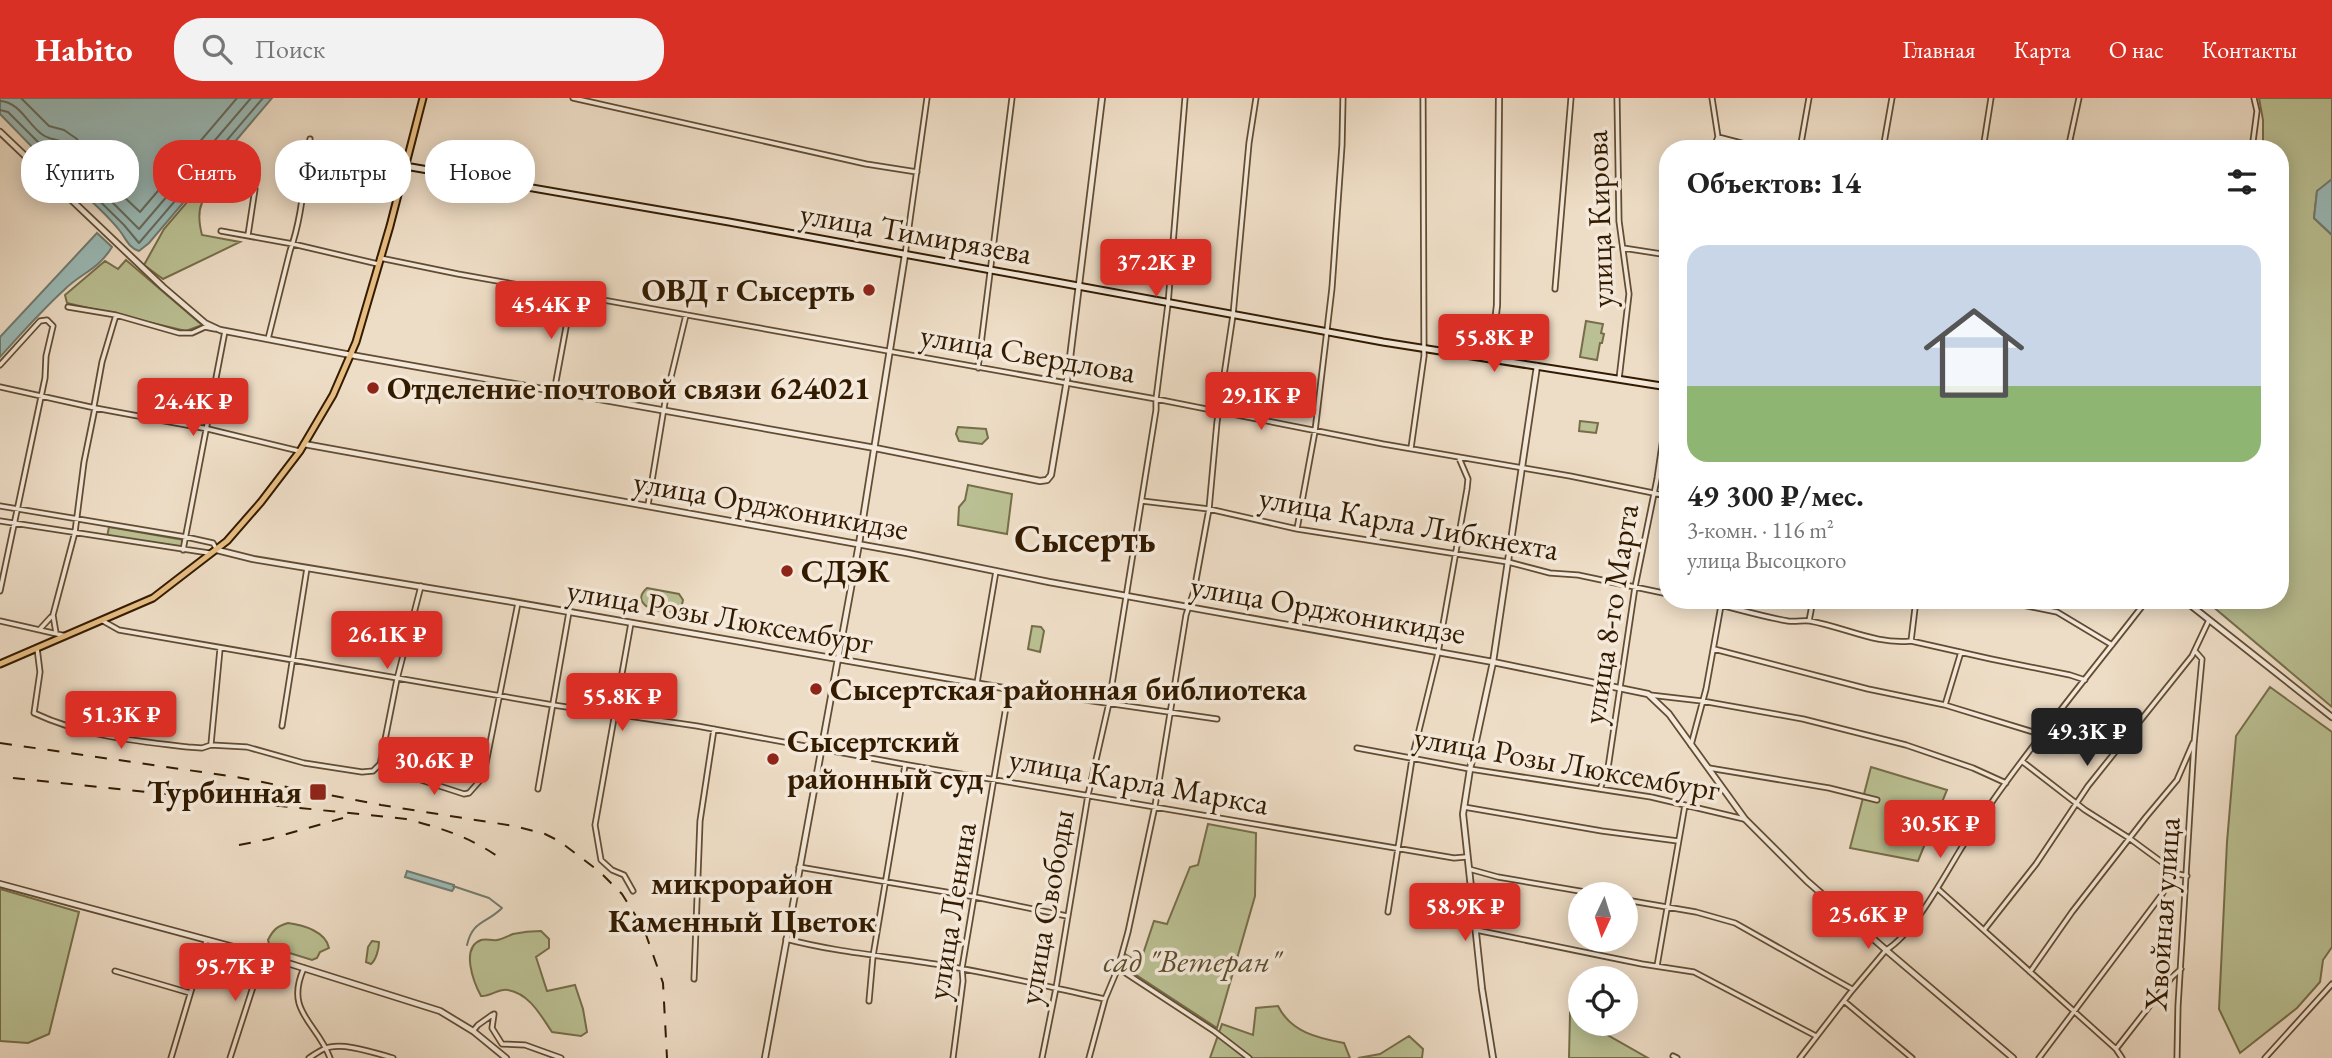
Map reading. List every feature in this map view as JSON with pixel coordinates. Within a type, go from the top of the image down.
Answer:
[{"type":"main road","points":[[411,143],[423,98]]},
{"type":"main road","name":"улица Тимирязева","points":[[411,167],[729,222],[1168,304],[1491,360],[1659,386]]},
{"type":"main road","points":[[0,664],[153,598],[217,550],[261,502],[300,451],[333,395],[351,355],[395,203]]},
{"type":"street","points":[[573,98],[917,172]]},
{"type":"street","points":[[765,1058],[859,544],[927,98]]},
{"type":"street","points":[[978,368],[1012,98]]},
{"type":"street","points":[[68,307],[116,315],[179,333],[192,333],[205,327],[874,448],[1040,481],[1047,480],[1053,466],[1067,384],[1102,98]]},
{"type":"street","name":"улица Свободы","points":[[1042,1058],[1088,795],[1109,703],[1156,410],[1168,304],[1185,98]]},
{"type":"street","points":[[1089,1058],[1105,999],[1118,968],[1128,932],[1155,806],[1169,710],[1209,509],[1256,98]]},
{"type":"street","points":[[1297,529],[1315,431],[1332,288],[1343,98]]},
{"type":"street","points":[[1411,449],[1424,348],[1423,98]]},
{"type":"street","points":[[1491,360],[1497,305],[1499,98]]},
{"type":"street","points":[[1555,289],[1571,98]]},
{"type":"street","name":"улица Кирова","points":[[1617,98],[1619,221],[1629,294],[1619,379]]},
{"type":"street","points":[[1712,98],[1717,140]]},
{"type":"street","points":[[1802,140],[1809,98]]},
{"type":"street","points":[[1885,140],[1892,98]]},
{"type":"street","points":[[1984,140],[1991,98]]},
{"type":"street","points":[[2070,140],[2079,98]]},
{"type":"street","points":[[2253,140],[2258,111],[2254,98]]},
{"type":"street","points":[[0,132],[163,287],[205,323],[222,330]]},
{"type":"street","points":[[1718,137],[1730,140]]},
{"type":"street","points":[[268,339],[303,204],[310,138]]},
{"type":"street","points":[[248,235],[253,203]]},
{"type":"street","name":"улица Свердлова","points":[[221,231],[1156,399],[1659,494]]},
{"type":"street","points":[[1623,248],[1659,254]]},
{"type":"street","points":[[554,392],[572,295]]},
{"type":"street","points":[[56,633],[53,615],[75,532],[102,362],[116,315]]},
{"type":"street","points":[[648,505],[664,412],[686,315]]},
{"type":"street","points":[[0,365],[40,321],[47,320],[53,326],[0,591]]},
{"type":"street","points":[[183,550],[208,429],[222,330]]},
{"type":"street","points":[[1493,1058],[1466,857],[1464,807],[1493,662],[1537,366]]},
{"type":"street","points":[[0,387],[208,429],[300,451]]},
{"type":"street","name":"улица Орджоникидзе","points":[[304,444],[859,544],[1493,662],[1648,694],[1803,719],[1906,745],[1973,768],[2006,783]]},
{"type":"street","name":"улица 8-го Марта","points":[[1600,789],[1608,768],[1635,587],[1659,457]]},
{"type":"street","points":[[1388,912],[1412,759],[1438,653],[1468,479],[1459,458]]},
{"type":"street","name":"улица Карла Либкнехта","points":[[1142,501],[1209,509],[1297,529],[1508,562],[1550,573],[1578,575],[1659,592]]},
{"type":"street","points":[[0,506],[186,537],[213,543],[217,550],[206,554],[0,521]]},
{"type":"street","name":"улица Розы Люксембург","points":[[217,550],[253,559],[422,586],[977,684],[1217,719]]},
{"type":"street","points":[[282,726],[307,568]]},
{"type":"street","points":[[977,684],[996,571]]},
{"type":"street","points":[[37,648],[40,672],[34,713],[62,724],[98,736],[201,748],[211,745],[247,747],[304,763],[362,772],[373,771],[379,765],[397,679],[422,586]]},
{"type":"street","points":[[379,765],[384,769],[403,772],[410,778],[464,794],[469,793],[483,777],[518,603]]},
{"type":"street","points":[[1691,745],[1721,609]]},
{"type":"street","points":[[1745,609],[1792,621],[1809,621],[1884,640],[1911,640],[2070,675],[2085,681]]},
{"type":"street","points":[[1809,621],[1811,609]]},
{"type":"street","points":[[1911,640],[1915,609]]},
{"type":"street","points":[[2038,609],[2057,612],[2112,645]]},
{"type":"street","points":[[1803,1057],[1844,1000],[1886,950],[1894,945],[1938,889],[1960,850],[2006,783],[2140,609]]},
{"type":"street","points":[[2195,609],[2332,717]]},
{"type":"street","points":[[538,789],[569,612]]},
{"type":"street","points":[[40,629],[53,615]]},
{"type":"street","points":[[1984,930],[2036,864],[2075,803],[2195,651],[2209,620]]},
{"type":"street","points":[[0,621],[66,636]]},
{"type":"street","name":"улица Карла Маркса","points":[[103,621],[119,630],[220,649],[714,729],[905,765],[1454,858],[1466,857]]},
{"type":"street","points":[[631,623],[595,814],[601,860],[612,870],[624,875],[634,891]]},
{"type":"street","points":[[211,745],[220,649]]},
{"type":"street","points":[[1714,649],[1868,689],[1945,705],[2043,735]]},
{"type":"street","name":"Хвойная улица","points":[[2177,1058],[2195,737],[2202,659],[2195,651]]},
{"type":"street","points":[[1945,705],[1961,652]]},
{"type":"street","name":"улица Ленина","points":[[953,1058],[963,981],[962,968],[1009,689]]},
{"type":"street","points":[[1648,694],[1669,714],[1745,819]]},
{"type":"street","points":[[694,979],[700,821],[714,729]]},
{"type":"street","points":[[2031,972],[2072,912],[2177,780],[2195,737]]},
{"type":"street","name":"улица Розы Люксембург","points":[[1357,748],[1600,789],[1745,819],[1807,881],[2014,1058]]},
{"type":"street","points":[[2023,762],[2075,803],[2178,874],[2187,876]]},
{"type":"street","points":[[869,1001],[873,956],[905,765]]},
{"type":"street","points":[[1707,768],[1829,788],[1877,800]]},
{"type":"street","points":[[1657,967],[1685,805]]},
{"type":"street","points":[[1464,807],[1678,841]]},
{"type":"street","points":[[799,867],[1068,916]]},
{"type":"street","points":[[1469,869],[1568,889]]},
{"type":"street","points":[[0,884],[263,956],[440,1011],[473,1031],[506,1058]]},
{"type":"street","points":[[1938,889],[2116,1049],[2122,1058]]},
{"type":"street","points":[[2039,1058],[2163,893]]},
{"type":"street","points":[[1638,902],[1696,912],[1735,923],[1853,989]]},
{"type":"street","points":[[1476,930],[1694,972],[1816,1036]]},
{"type":"street","points":[[786,939],[805,945],[962,968],[1105,999]]},
{"type":"street","points":[[171,1058],[206,941]]},
{"type":"street","points":[[230,1058],[263,956]]},
{"type":"street","points":[[304,968],[296,993],[304,1017],[326,1047],[330,1058]]},
{"type":"street","points":[[1118,968],[1249,1058]]},
{"type":"street","points":[[2116,1049],[2181,969]]},
{"type":"street","points":[[115,971],[190,993]]},
{"type":"street","points":[[2265,1058],[2332,984]]},
{"type":"street","points":[[1844,1000],[1912,1058]]},
{"type":"street","points":[[473,1031],[494,1014],[492,1028],[502,1044],[525,1045],[561,1058]]},
{"type":"street","points":[[309,1058],[326,1047],[363,1050],[393,1058]]},
{"type":"green space","points":[[2259,98],[2332,98],[2332,182],[2317,191],[2314,218],[2332,235],[2332,707],[2216,609],[2289,609],[2289,140],[2263,140]]},
{"type":"green space","points":[[186,203],[202,203],[199,214],[202,235],[240,242],[163,279],[144,265],[164,229]]},
{"type":"green space","points":[[126,260],[202,325],[186,331],[67,303],[65,295],[105,261],[118,269]]},
{"type":"green space","points":[[1586,321],[1603,324],[1601,333],[1604,334],[1597,360],[1580,357]]},
{"type":"green space","points":[[1580,421],[1598,423],[1596,433],[1579,431]]},
{"type":"green space","points":[[958,427],[986,429],[988,438],[982,444],[959,441],[956,434]]},
{"type":"green space","points":[[968,485],[1012,494],[1007,534],[958,525],[959,507],[965,500]]},
{"type":"green space","points":[[109,527],[184,540],[182,549],[107,537]]},
{"type":"green space","points":[[647,588],[679,594],[683,600],[681,609],[667,612],[651,609],[642,600]]},
{"type":"green space","points":[[1032,626],[1041,627],[1044,631],[1040,652],[1028,649]]},
{"type":"green space","points":[[2270,687],[2332,732],[2332,947],[2323,960],[2320,982],[2297,1008],[2240,1053],[2219,1009],[2227,842],[2236,736]]},
{"type":"green space","points":[[1871,767],[1947,790],[1918,861],[1850,848]]},
{"type":"green space","name":"сад \"Ветеран\"","points":[[1208,824],[1256,833],[1255,896],[1217,1028],[1121,965],[1125,954],[1140,963],[1154,921],[1167,924],[1190,867],[1198,865]]},
{"type":"green space","points":[[0,889],[79,912],[49,1034],[28,1043],[0,1041]]},
{"type":"green space","points":[[288,923],[319,934],[329,948],[312,960],[270,947],[268,940],[272,934],[278,927]]},
{"type":"green space","points":[[541,931],[549,939],[549,948],[536,957],[547,991],[575,985],[587,1032],[581,1036],[552,1032],[534,1006],[516,992],[505,990],[481,996],[475,983],[470,958],[475,944],[483,939],[497,940],[516,933]]},
{"type":"green space","points":[[372,941],[379,942],[377,954],[371,964],[366,962],[368,947]]},
{"type":"green space","points":[[1278,1006],[1297,1028],[1324,1039],[1344,1043],[1350,1058],[1210,1058],[1222,1024],[1253,1035],[1256,1008]]},
{"type":"green space","points":[[1409,1036],[1423,1049],[1422,1058],[1358,1058],[1380,1054]]},
{"type":"green space","points":[[1569,1036],[1609,1036],[1648,1058],[1569,1058]]},
{"type":"water","points":[[0,98],[272,98],[236,140],[153,140],[153,203],[183,203],[139,251],[130,245],[93,203],[139,203],[139,140],[25,140],[0,114]]},
{"type":"water","points":[[2332,179],[2332,235],[2314,218],[2317,191]]},
{"type":"water","points":[[97,233],[112,247],[107,255],[70,284],[0,357],[0,337]]},
{"type":"water","points":[[407,871],[454,885],[454,888],[452,891],[405,877]]},
{"type":"waterway","points":[[453,886],[489,898],[502,908],[476,927],[467,945]]},
{"type":"railway","points":[[0,743],[236,777],[381,805],[514,826],[545,834],[559,841],[600,872],[622,894],[644,929],[663,983],[667,1058]]},
{"type":"railway","points":[[13,778],[406,819],[458,835],[505,862]]},
{"type":"railway","points":[[239,845],[343,818]]},
{"type":"place","name":"ОВД г Сысерть","points":[[869,290]]},
{"type":"place","name":"Отделение почтовой связи 624021","points":[[373,388]]},
{"type":"place","name":"СДЭК","points":[[787,571]]},
{"type":"place","name":"Сысертская районная библиотека","points":[[816,689]]},
{"type":"place","name":"Сысертский районный суд","points":[[773,759]]},
{"type":"place","name":"Турбинная","points":[[318,792]]},
{"type":"district","name":"Сысерть","points":[[1085,538]]},
{"type":"district","name":"микрорайон Каменный Цветок","points":[[742,901]]}]
